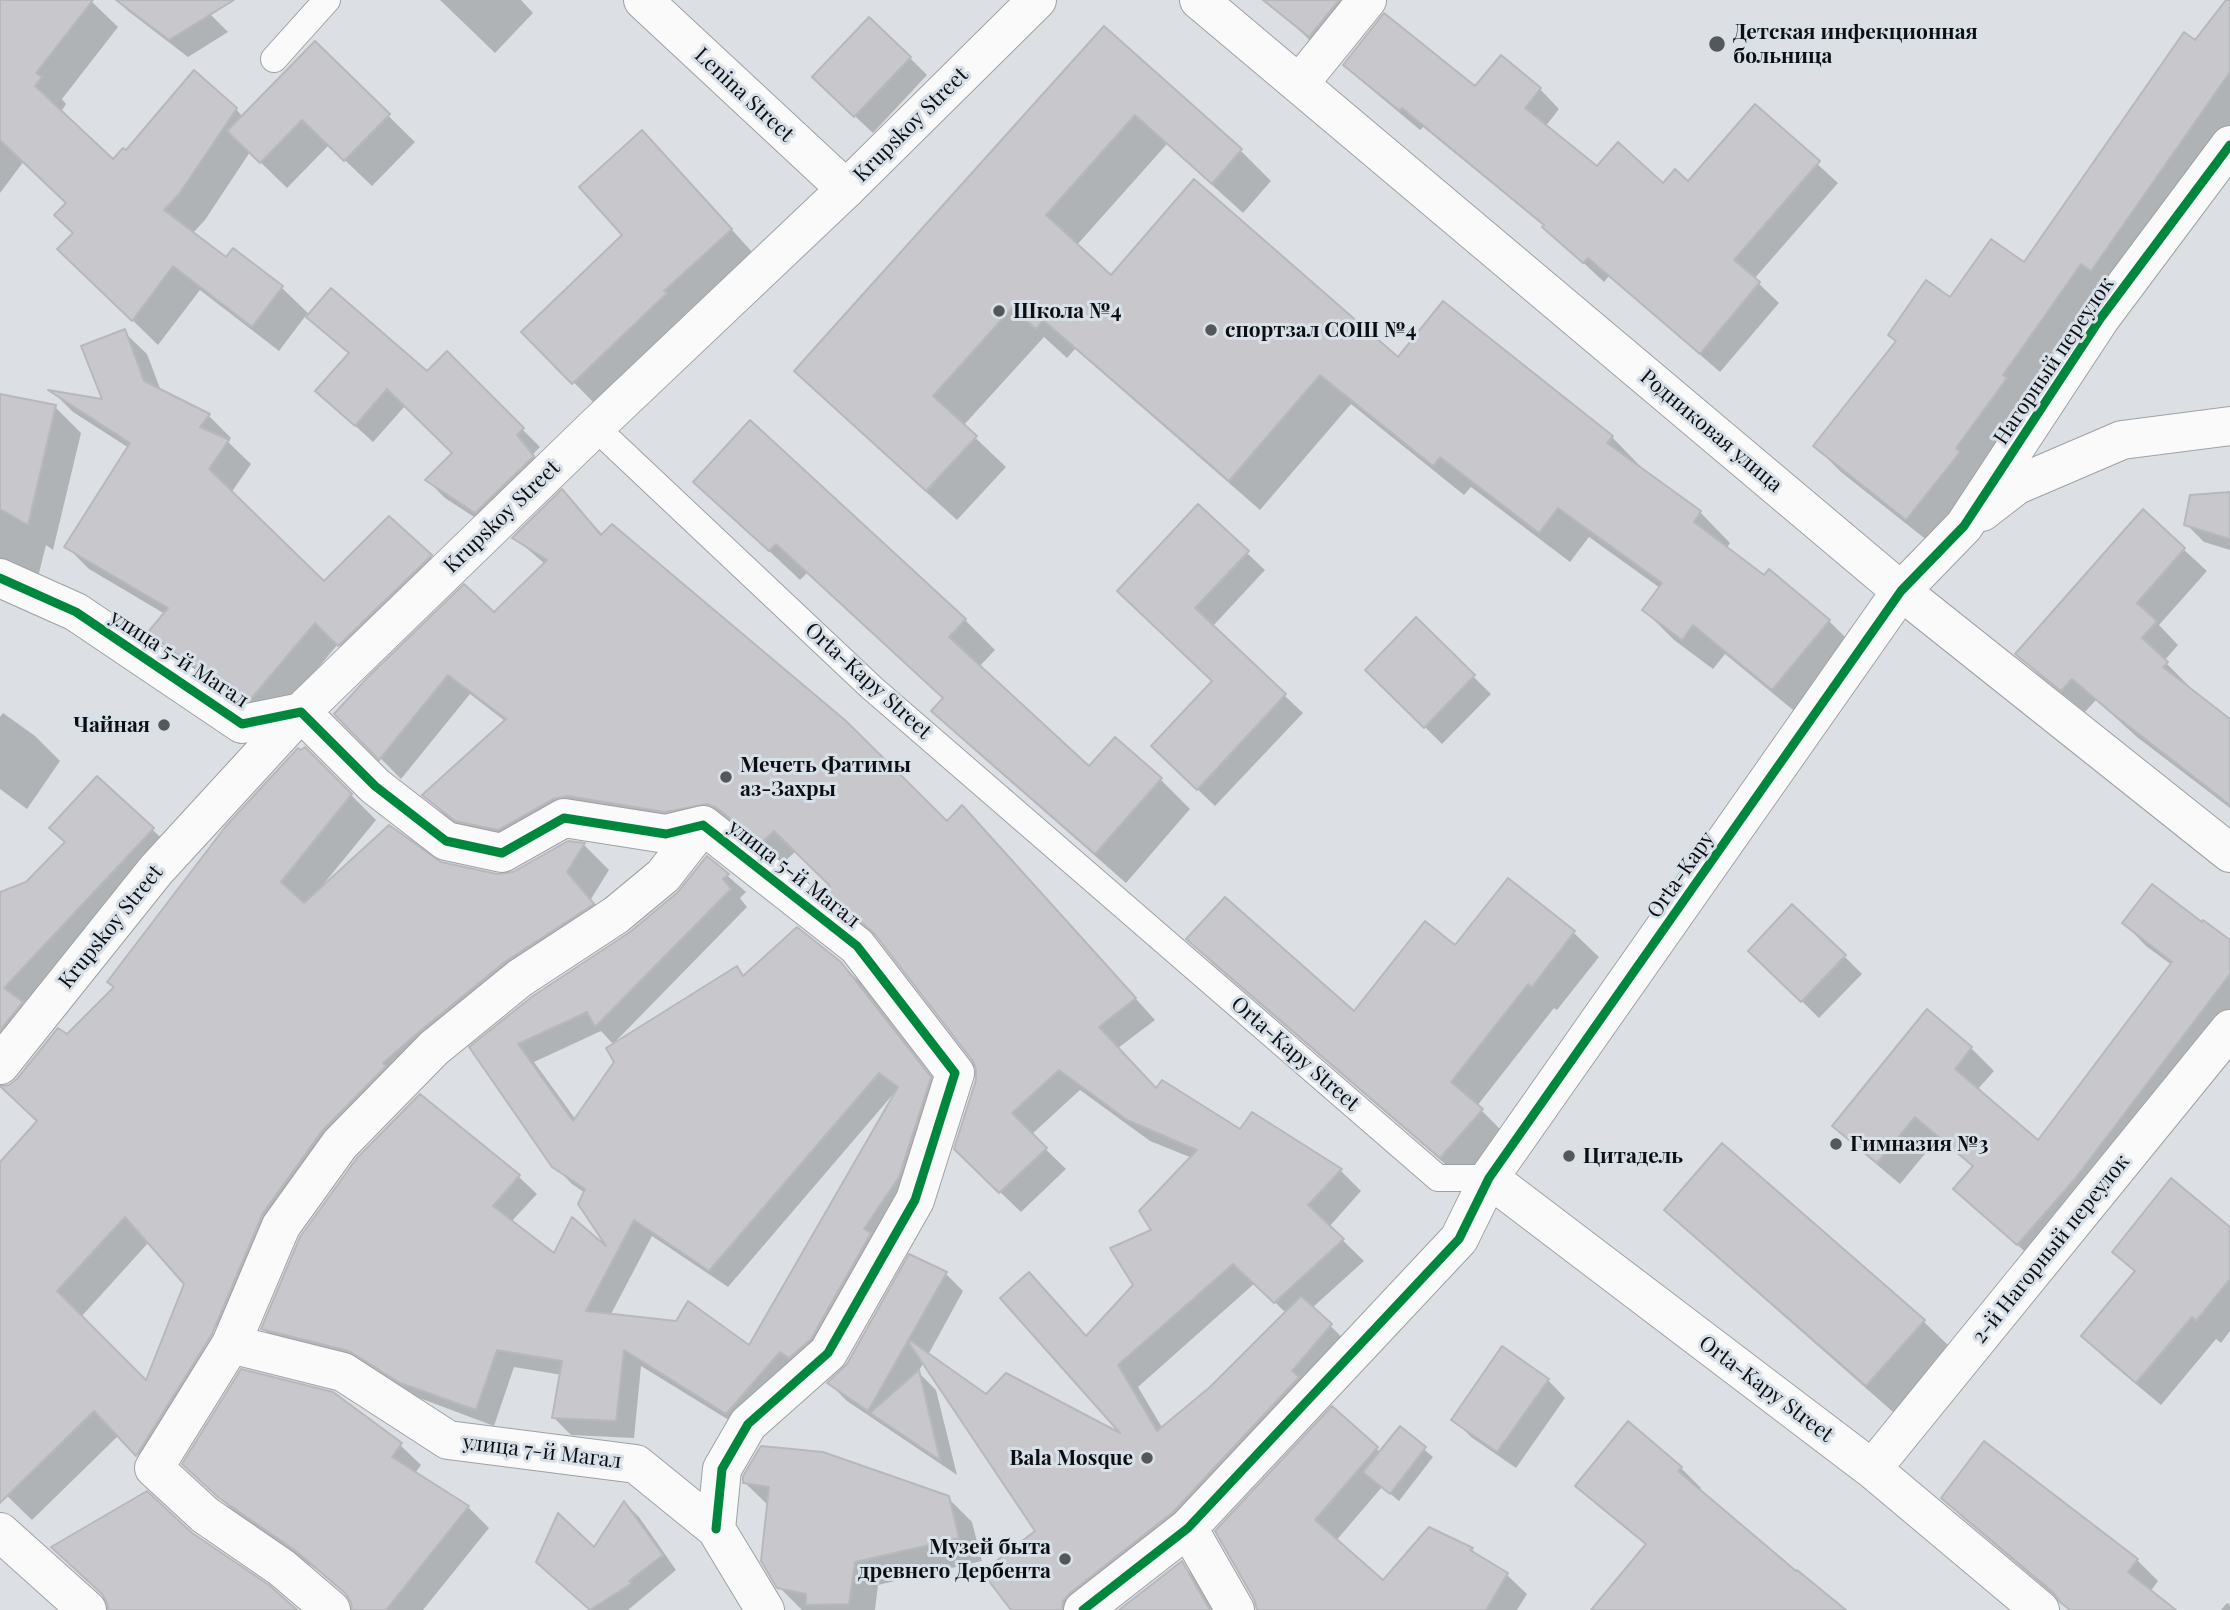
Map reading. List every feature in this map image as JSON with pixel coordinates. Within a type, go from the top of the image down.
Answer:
[{"type":"street","name":"Lenina Street","points":[[643,0],[846,189]]},
{"type":"street","name":"Krupskoy Street","points":[[0,1065],[156,870],[301,712],[846,189],[1037,0]]},
{"type":"street","name":"Родниковая улица","points":[[1199,0],[1901,591],[2230,853]]},
{"type":"street","points":[[1299,84],[1367,0]]},
{"type":"street","name":"Нагорный переулок","points":[[1901,591],[1964,526],[2101,319],[2230,145]]},
{"type":"street","points":[[1964,526],[2017,485],[2122,440],[2230,426]]},
{"type":"street","name":"улица 5-й Магал","points":[[0,578],[76,612],[242,724],[301,712],[375,786],[446,841],[502,853],[564,818],[666,834],[703,825],[857,946],[955,1073],[915,1200],[828,1353],[748,1424],[722,1469],[716,1529]]},
{"type":"street","name":"Orta-Kapy","points":[[1083,1610],[1188,1528],[1459,1239],[1489,1178],[1901,591]]},
{"type":"street","points":[[331,1610],[282,1568],[205,1515],[154,1468],[231,1344],[281,1226],[340,1144],[435,1048],[520,978],[616,915],[663,876],[703,825]]},
{"type":"street","name":"2-й Нагорный переулок","points":[[1872,1469],[2230,1029]]},
{"type":"street","name":"Orta-Kapy Street","points":[[1489,1178],[1872,1469],[2040,1610]]},
{"type":"street","name":"улица 7-й Магал","points":[[231,1344],[343,1372],[448,1440],[636,1464],[716,1529],[765,1610]]},
{"type":"street","points":[[1188,1528],[1235,1610]]},
{"type":"street","points":[[0,1532],[87,1610]]},
{"type":"lane","points":[[274,59],[327,0]]},
{"type":"lane","name":"Orta-Kapy Street","points":[[595,427],[872,688],[1438,1178],[1489,1178]]},
{"type":"building","points":[[0,0],[93,0],[36,73],[42,77],[35,86],[113,159],[123,148],[126,150],[194,70],[237,108],[179,194],[164,210],[226,257],[233,248],[283,286],[252,327],[173,266],[132,321],[57,249],[73,233],[54,215],[66,203],[0,140]]},
{"type":"building","points":[[116,0],[234,0],[169,40]]},
{"type":"building","points":[[1263,0],[1339,0],[1309,37]]},
{"type":"building","points":[[2226,0],[2230,0],[2230,72],[2091,271],[2081,264],[2003,375],[2007,378],[1956,448],[1960,452],[1906,520],[1813,446],[1896,341],[1888,335],[1926,280],[1950,297],[1991,239],[2024,262],[2184,32],[2195,40]]},
{"type":"building","points":[[1384,13],[1475,86],[1501,55],[1541,88],[1525,108],[1597,166],[1618,142],[1663,183],[1675,169],[1688,181],[1755,104],[1820,161],[1734,260],[1760,282],[1700,354],[1588,258],[1583,263],[1542,227],[1544,225],[1402,108],[1400,111],[1343,65]]},
{"type":"building","points":[[869,17],[911,57],[854,117],[812,77]]},
{"type":"building","points":[[1104,26],[1242,149],[1212,184],[1135,115],[1046,215],[1111,275],[1194,179],[1398,357],[1443,301],[1613,436],[1607,443],[1701,511],[1694,522],[1764,575],[1769,569],[1830,620],[1772,690],[1693,625],[1682,640],[1642,610],[1662,583],[1558,508],[1539,533],[1440,457],[1433,466],[1320,375],[1229,481],[1043,320],[1036,329],[1012,308],[933,396],[977,436],[926,491],[794,371]]},
{"type":"building","points":[[315,41],[390,114],[344,161],[302,120],[260,163],[227,131]]},
{"type":"building","points":[[642,130],[732,229],[664,291],[667,293],[572,384],[521,332],[622,235],[579,187]]},
{"type":"building","points":[[331,288],[427,371],[447,351],[524,428],[517,435],[534,456],[475,513],[425,480],[452,453],[387,389],[355,426],[315,391],[349,353],[306,317]]},
{"type":"building","points":[[125,329],[144,381],[210,414],[200,427],[229,440],[209,469],[324,581],[389,516],[432,555],[338,646],[315,623],[247,701],[168,648],[149,631],[168,608],[64,547],[130,443],[48,390],[102,399],[81,346]]},
{"type":"building","points":[[0,394],[56,405],[28,525],[0,509]]},
{"type":"building","points":[[750,420],[966,619],[949,637],[1089,766],[1115,737],[1162,778],[1095,854],[931,711],[943,698],[776,544],[769,551],[693,482]]},
{"type":"building","points":[[562,489],[601,535],[612,524],[846,721],[947,821],[962,805],[1136,998],[1099,1027],[1156,1088],[1162,1080],[1240,1129],[1252,1112],[1342,1169],[1308,1205],[1344,1239],[1274,1303],[1233,1264],[1118,1365],[1157,1431],[1210,1387],[1301,1296],[1332,1324],[1292,1371],[1299,1377],[1173,1512],[1070,1593],[1063,1601],[1062,1610],[1011,1610],[982,1572],[1035,1531],[909,1343],[911,1341],[986,1394],[1006,1373],[1120,1433],[1000,1298],[1029,1272],[1086,1336],[1133,1285],[1110,1248],[1151,1230],[1139,1211],[1197,1150],[1127,1120],[1059,1070],[1012,1113],[1047,1148],[999,1193],[954,1149],[976,1080],[976,1069],[972,1060],[874,933],[824,892],[830,886],[774,831],[761,843],[717,808],[707,804],[665,812],[567,796],[553,799],[498,830],[455,821],[422,795],[506,719],[448,675],[379,760],[334,714],[369,676],[464,584],[494,612],[547,560],[512,538]]},
{"type":"building","points":[[2230,492],[2230,539],[2184,525],[2190,495]]},
{"type":"building","points":[[1198,504],[1249,551],[1195,608],[1286,694],[1197,790],[1151,746],[1212,681],[1117,591]]},
{"type":"building","points":[[2143,509],[2185,548],[2137,603],[2157,621],[2142,638],[2168,662],[2163,667],[2230,719],[2230,805],[2072,679],[2061,691],[2015,654]]},
{"type":"building","points":[[1416,617],[1475,675],[1424,728],[1365,670]]},
{"type":"building","points":[[305,747],[352,794],[281,882],[304,903],[389,825],[441,862],[497,874],[513,872],[568,841],[585,843],[567,872],[594,904],[506,961],[420,1031],[383,1063],[386,1066],[322,1131],[263,1213],[212,1334],[136,1456],[94,1411],[0,1503],[0,1162],[37,1121],[0,1086],[9,1085],[17,1079],[58,1028],[67,1034],[114,987],[107,982],[226,826],[298,748],[301,750]],"holes":[[[125,1217],[184,1284],[146,1380],[57,1291]]]},
{"type":"building","points":[[97,776],[154,828],[4,988],[23,1002],[0,1030],[0,892],[26,882],[65,842],[49,828]]},
{"type":"building","points":[[707,856],[729,874],[723,879],[731,889],[595,1027],[587,1012],[518,1044],[573,1121],[614,1062],[606,1048],[737,966],[743,976],[797,927],[841,962],[931,1077],[899,1177],[864,1229],[871,1233],[811,1339],[789,1358],[780,1352],[726,1414],[624,1350],[616,1421],[552,1418],[562,1361],[497,1350],[476,1410],[400,1383],[349,1351],[261,1329],[300,1237],[357,1158],[420,1094],[520,1175],[493,1206],[554,1253],[572,1217],[606,1246],[578,1204],[585,1189],[552,1167],[469,1047],[533,996],[630,932],[677,893]],"holes":[[[879,1073],[898,1087],[749,1345],[688,1301],[676,1321],[586,1311],[634,1220],[709,1271]]]},
{"type":"building","points":[[1508,878],[1575,931],[1532,987],[1528,984],[1451,1082],[1483,1109],[1440,1158],[1186,939],[1225,897],[1354,1011],[1425,921],[1455,945]]},
{"type":"building","points":[[2152,884],[2230,940],[2230,974],[2074,1180],[2017,1245],[1953,1189],[1973,1166],[1915,1117],[1877,1163],[1832,1126],[1927,1009],[1972,1047],[1955,1069],[2038,1140],[2172,962],[2122,923]]},
{"type":"building","points":[[1792,904],[1846,955],[1801,1002],[1748,951]]},
{"type":"building","points":[[1722,1143],[1925,1320],[1866,1386],[1664,1210]]},
{"type":"building","points":[[2171,1178],[2230,1227],[2230,1279],[2196,1321],[2192,1317],[2136,1383],[2081,1336],[2135,1271],[2112,1252]]},
{"type":"building","points":[[909,1254],[947,1272],[868,1411],[827,1383],[847,1364]]},
{"type":"building","points":[[1502,1346],[1549,1379],[1497,1452],[1451,1420]]},
{"type":"building","points":[[241,1369],[333,1392],[402,1443],[392,1457],[469,1506],[386,1610],[352,1610],[351,1602],[345,1593],[296,1551],[219,1498],[182,1464]]},
{"type":"building","points":[[919,1370],[940,1460],[870,1413]]},
{"type":"building","points":[[1332,1406],[1378,1447],[1315,1520],[1383,1580],[1429,1527],[1473,1548],[1470,1550],[1508,1573],[1486,1610],[1257,1610],[1254,1599],[1215,1531]]},
{"type":"building","points":[[1628,1421],[1682,1467],[1678,1471],[1846,1610],[1591,1610],[1646,1544],[1575,1486]]},
{"type":"building","points":[[1400,1426],[1426,1447],[1390,1494],[1363,1472]]},
{"type":"building","points":[[1984,1441],[2138,1559],[2128,1572],[2176,1610],[2070,1610],[2054,1593],[1941,1498]]},
{"type":"building","points":[[761,1446],[823,1452],[949,1496],[959,1538],[855,1562],[849,1604],[806,1605],[806,1594],[777,1588],[761,1561],[769,1487],[743,1483],[743,1476]]},
{"type":"building","points":[[147,1491],[192,1533],[269,1585],[297,1610],[108,1610],[102,1594],[51,1547]]},
{"type":"building","points":[[624,1501],[663,1555],[629,1581],[632,1583],[590,1610],[536,1562],[558,1513],[594,1547]]},
{"type":"building","points":[[1182,1561],[1210,1610],[1119,1610]]},
{"type":"cycle path","points":[[1083,1610],[1188,1528],[1459,1239],[1489,1178],[1901,591],[1964,526],[2100,319],[2230,145]]},
{"type":"cycle path","points":[[0,578],[76,612],[242,724],[301,712],[375,786],[446,841],[502,853],[564,818],[666,834],[703,825],[857,946],[955,1073],[915,1200],[828,1353],[748,1424],[722,1469],[716,1529]]},
{"type":"place","name":"Детская инфекционная больница","points":[[1717,44]]},
{"type":"place","name":"Школа №4","points":[[999,311]]},
{"type":"place","name":"спортзал СОШ №4","points":[[1211,330]]},
{"type":"place","name":"Чайная","points":[[164,725]]},
{"type":"place","name":"Мечеть Фатимы аз-Захры","points":[[726,777]]},
{"type":"place","name":"Гимназия №3","points":[[1836,1144]]},
{"type":"place","name":"Цитадель","points":[[1569,1156]]},
{"type":"place","name":"Bala Mosque","points":[[1147,1458]]},
{"type":"place","name":"Музей быта древнего Дербента","points":[[1065,1559]]}]
